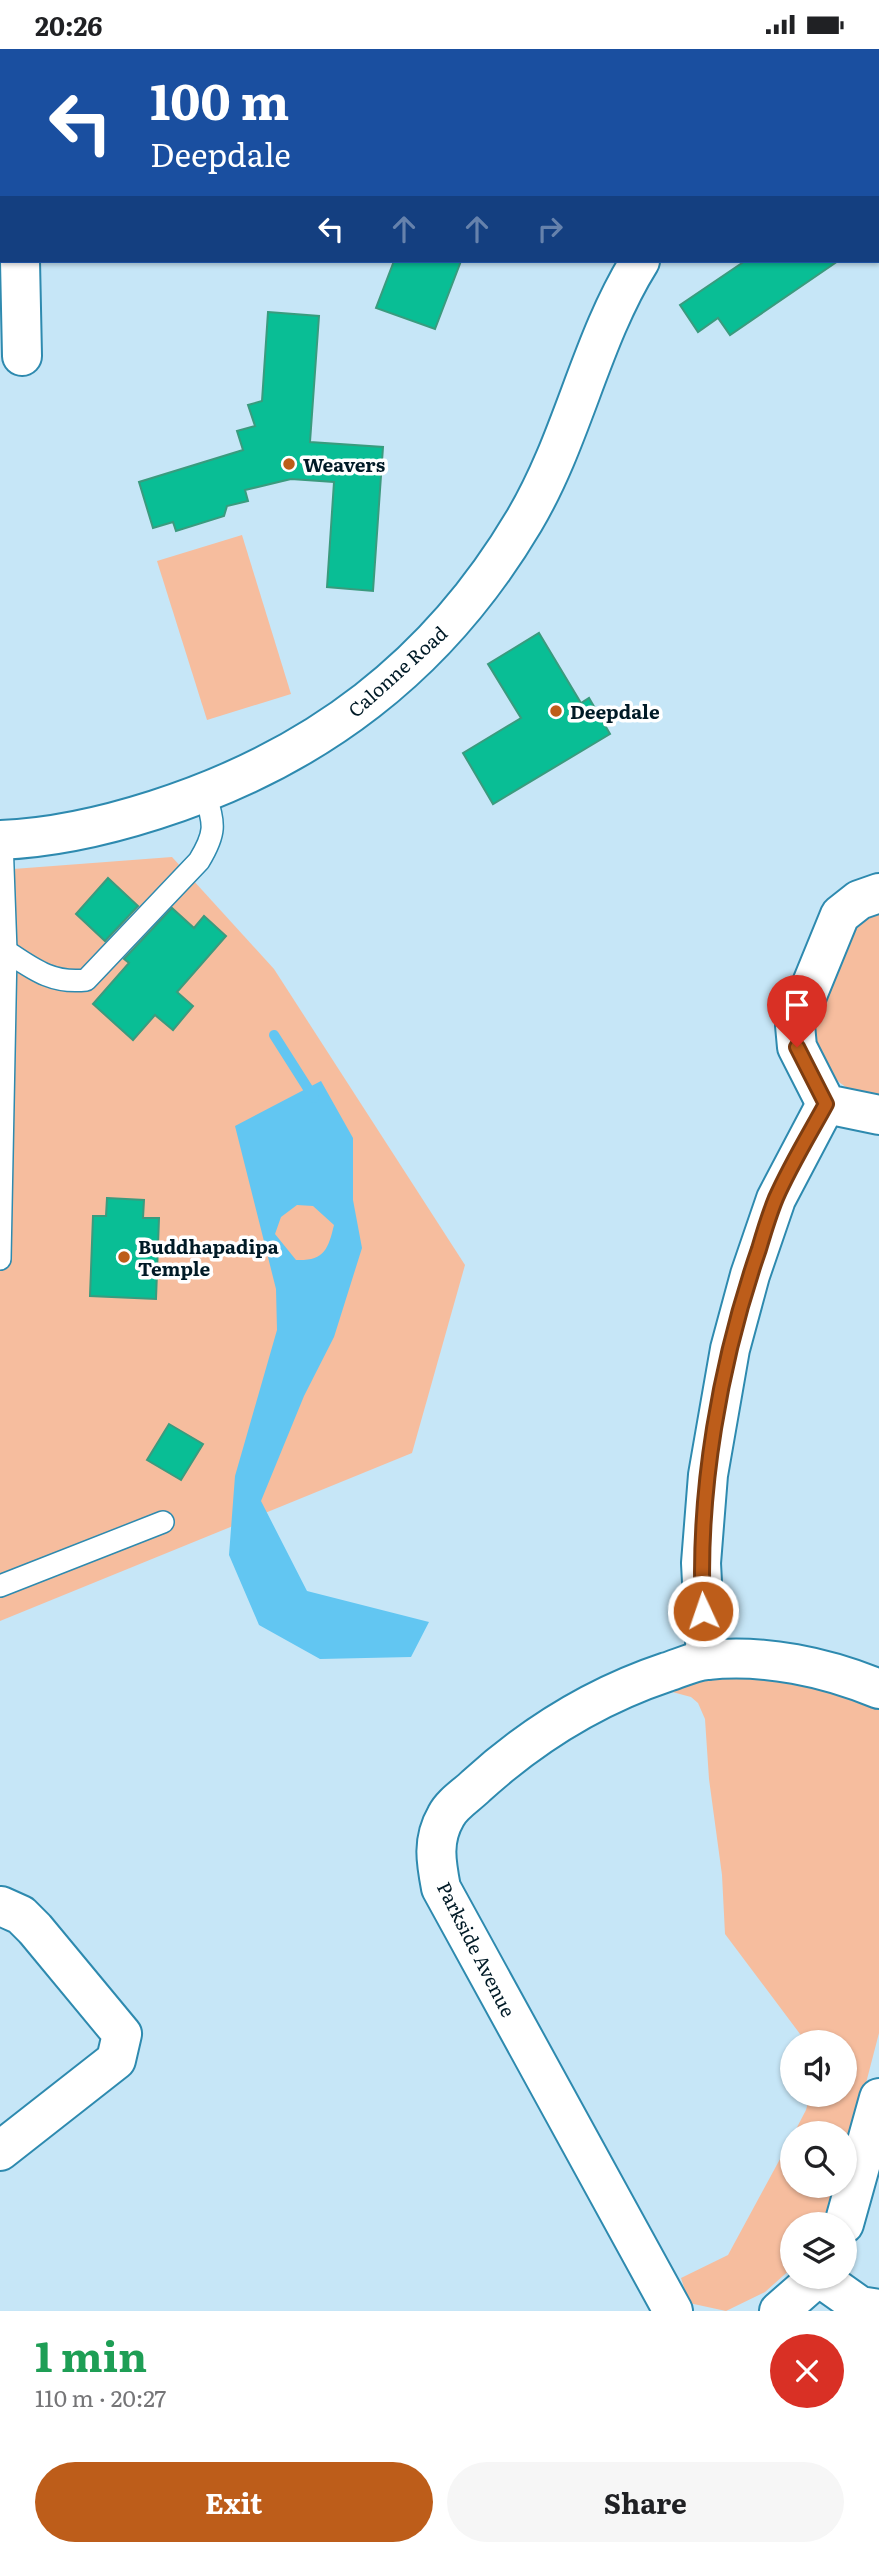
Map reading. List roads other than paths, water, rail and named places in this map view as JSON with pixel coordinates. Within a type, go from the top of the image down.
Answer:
[{"type":"street","points":[[20,263],[22,356]]},
{"type":"street","name":"Calonne Road","points":[[1,840],[58,835],[127,819],[205,794],[284,757],[329,730],[423,653],[460,612],[524,521],[576,410],[617,300],[639,263]]},
{"type":"street","points":[[826,1104],[797,1047],[795,1025],[840,915],[859,900],[879,893]]},
{"type":"street","points":[[826,1104],[879,1115]]},
{"type":"street","points":[[706,1660],[701,1563],[708,1475],[730,1349],[750,1275],[776,1199],[826,1104]]},
{"type":"street","name":"Parkside Avenue","points":[[673,2311],[442,1888],[435,1856],[437,1835],[447,1813],[503,1762],[572,1713],[632,1684],[706,1660],[779,1660],[856,1679],[879,1689]]},
{"type":"street","points":[[0,2151],[116,2060],[122,2034],[21,1915],[1,1906]]},
{"type":"street","points":[[847,2212],[879,2098]]},
{"type":"street","points":[[779,2311],[805,2289]]},
{"type":"street","points":[[836,2289],[860,2306],[879,2309]]},
{"type":"lane","points":[[6,951],[40,973],[67,982],[86,980],[199,861],[212,839],[213,820],[205,794]]},
{"type":"lane","points":[[0,1259],[6,951],[1,840]]},
{"type":"lane","points":[[0,1586],[163,1522]]},
{"type":"water","points":[[321,1081],[353,1138],[353,1200],[362,1248],[334,1337],[304,1396],[261,1501],[307,1591],[429,1622],[411,1657],[320,1659],[259,1625],[229,1555],[235,1476],[277,1330],[276,1289],[235,1126]],"holes":[[[297,1205],[313,1206],[334,1225],[329,1241],[319,1256],[296,1260],[275,1234],[281,1217]]]},
{"type":"waterway","points":[[274,1035],[314,1098]]},
{"type":"place","name":"Weavers","points":[[289,464]]},
{"type":"place","name":"Deepdale","points":[[556,711]]},
{"type":"place","name":"Buddhapadipa Temple","points":[[124,1257]]}]
